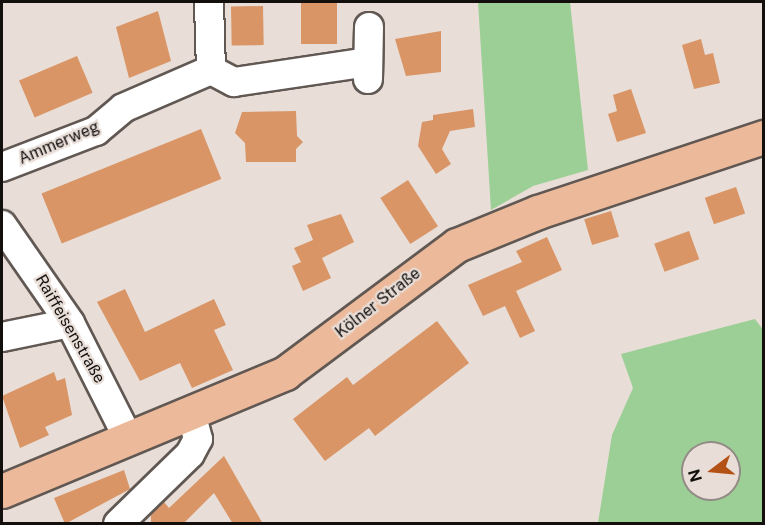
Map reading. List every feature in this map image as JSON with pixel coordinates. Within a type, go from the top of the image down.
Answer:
[{"type":"main road","name":"Kölner Straße","points":[[2,491],[129,440],[285,373],[457,245],[538,212],[764,137]]},
{"type":"street","points":[[209,2],[211,70],[234,82],[368,72],[369,27]]},
{"type":"street","name":"Ammerweg","points":[[2,167],[96,131],[123,108],[211,70]]},
{"type":"street","name":"Raiffeisenstraße","points":[[2,225],[70,323],[129,440]]},
{"type":"street","points":[[2,337],[70,323]]},
{"type":"street","points":[[118,524],[190,454],[198,439],[191,412]]},
{"type":"green space","points":[[478,2],[570,2],[588,170],[533,186],[491,210]]},
{"type":"green space","points":[[755,319],[764,331],[763,523],[598,523],[612,435],[633,388],[621,354]]},
{"type":"building","points":[[301,2],[337,2],[337,44],[301,44]]},
{"type":"building","points":[[263,6],[264,45],[232,46],[231,7]]},
{"type":"building","points":[[158,11],[171,61],[129,78],[116,27]]},
{"type":"building","points":[[441,31],[441,72],[406,76],[395,39]]},
{"type":"building","points":[[701,39],[705,55],[713,53],[720,83],[694,89],[682,45]]},
{"type":"building","points":[[77,56],[93,93],[35,117],[19,81]]},
{"type":"building","points":[[631,89],[646,133],[617,142],[608,114],[617,111],[613,95]]},
{"type":"building","points":[[473,109],[475,127],[450,131],[442,149],[451,164],[436,174],[418,146],[422,122],[433,120],[433,115]]},
{"type":"building","points":[[296,111],[297,136],[303,142],[296,149],[296,162],[246,162],[245,143],[235,133],[242,112]]},
{"type":"building","points":[[201,129],[221,179],[62,244],[42,193]]},
{"type":"building","points":[[408,180],[438,226],[410,244],[380,198]]},
{"type":"building","points":[[736,187],[745,213],[714,224],[705,198]]},
{"type":"building","points":[[611,211],[619,237],[592,245],[584,219]]},
{"type":"building","points":[[341,214],[354,242],[322,258],[331,278],[303,291],[292,266],[301,262],[294,248],[313,240],[307,225]]},
{"type":"building","points":[[689,231],[699,259],[664,272],[654,244]]},
{"type":"building","points":[[547,237],[562,270],[516,291],[535,331],[520,338],[505,306],[483,316],[468,285],[522,262],[516,251]]},
{"type":"building","points":[[125,289],[145,332],[214,299],[226,325],[214,330],[233,370],[192,388],[180,363],[140,381],[97,302]]},
{"type":"building","points":[[437,321],[469,363],[375,436],[369,428],[325,461],[293,419],[347,377],[353,385]]},
{"type":"building","points":[[54,372],[57,381],[65,378],[72,415],[45,427],[49,435],[20,448],[2,396]]},
{"type":"building","points":[[224,456],[263,524],[233,524],[214,493],[183,524],[151,524],[151,515],[164,502],[169,508]]},
{"type":"building","points":[[124,470],[130,489],[65,524],[54,498]]}]
